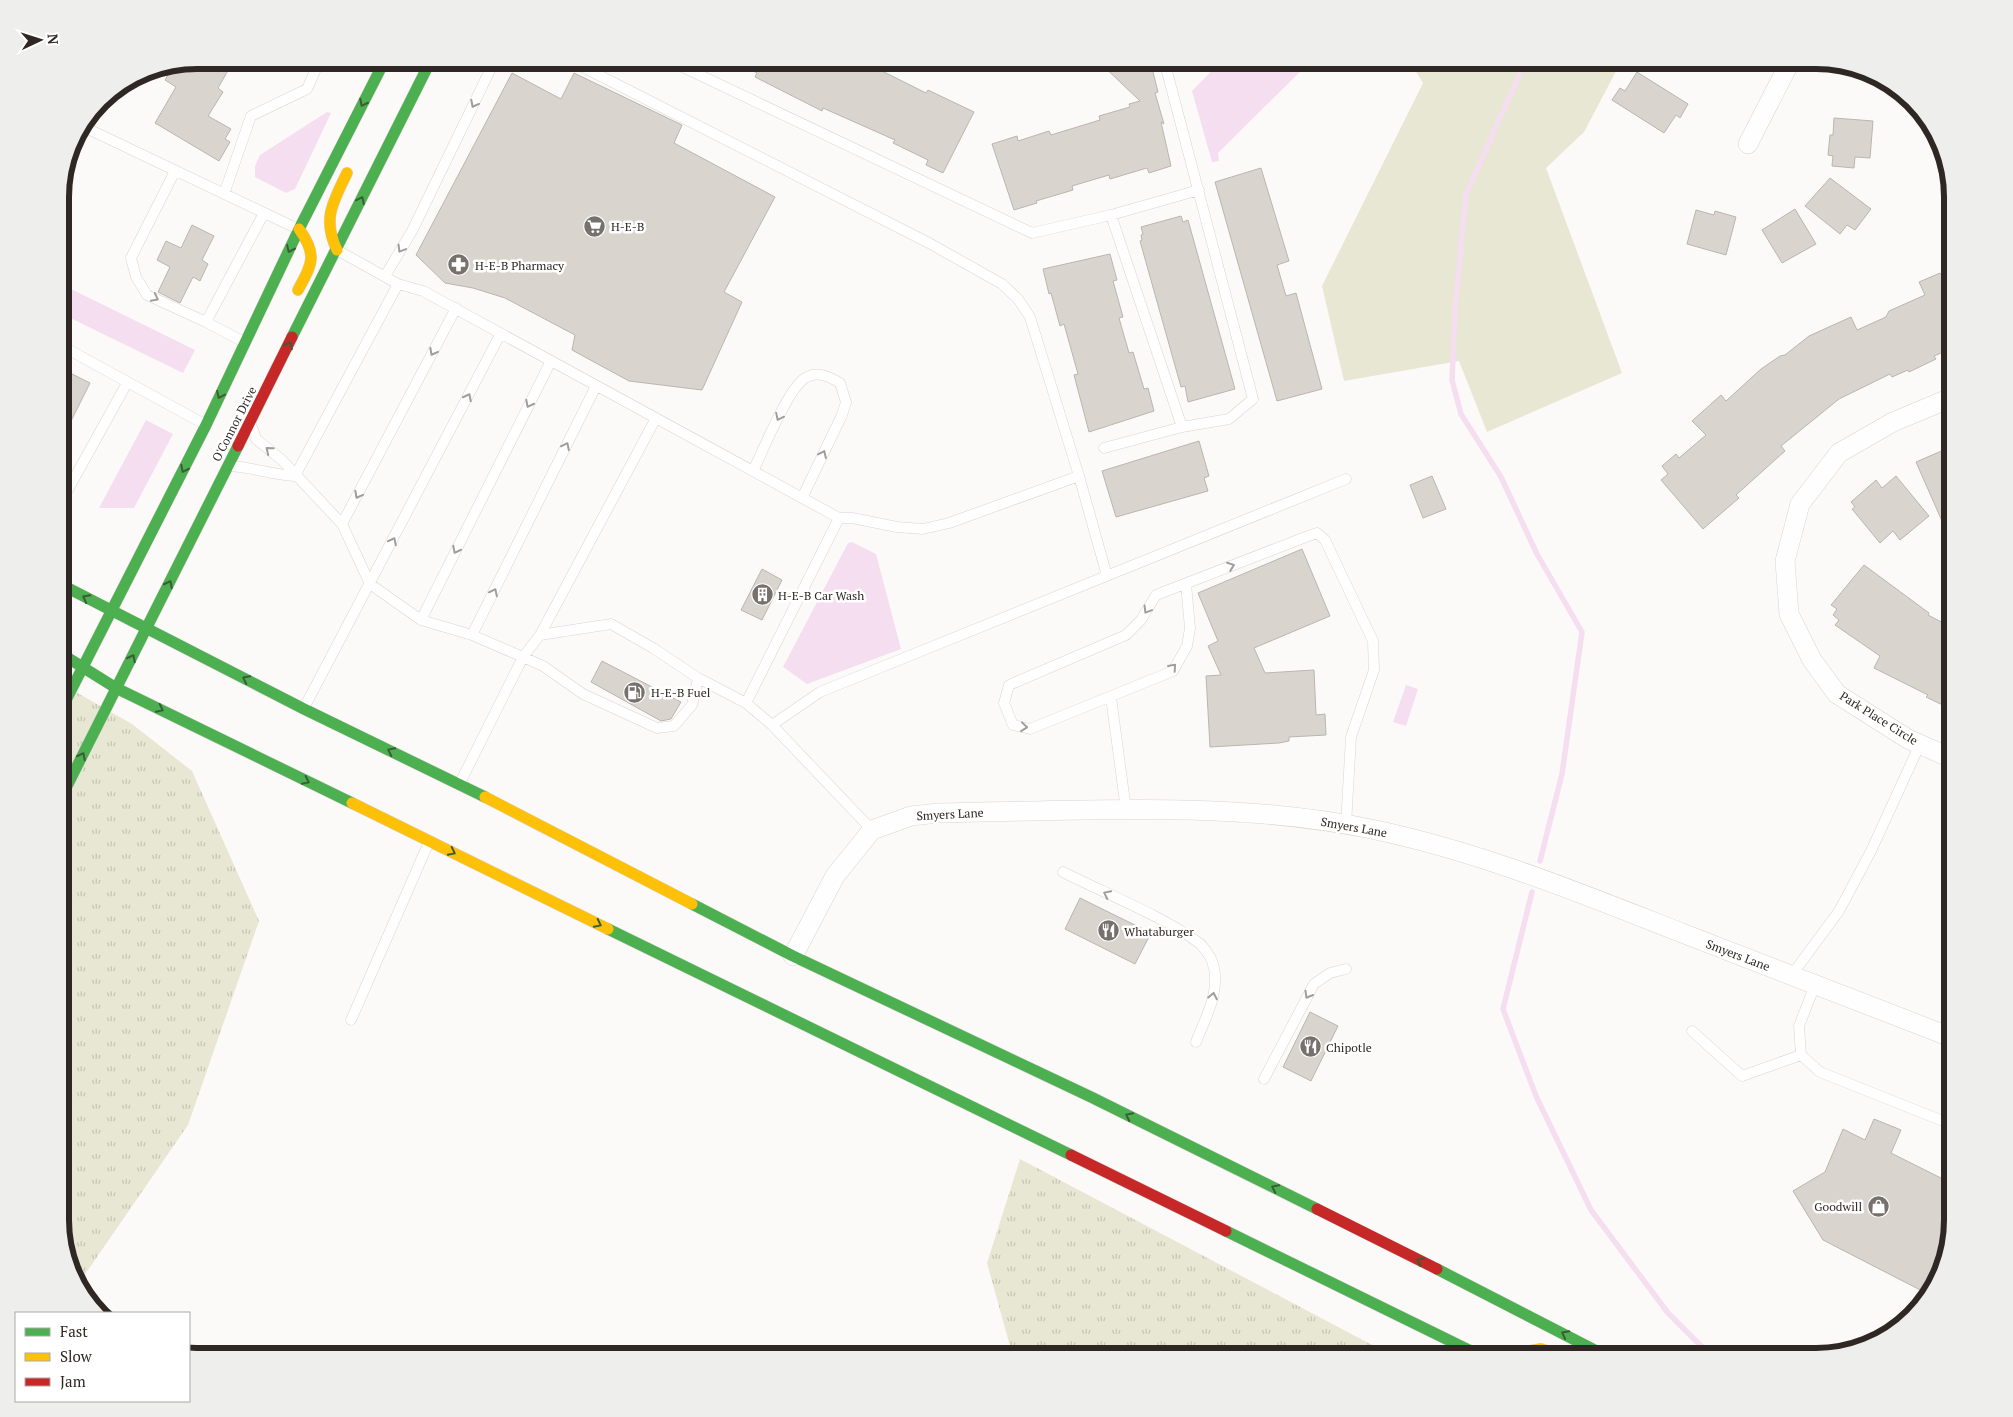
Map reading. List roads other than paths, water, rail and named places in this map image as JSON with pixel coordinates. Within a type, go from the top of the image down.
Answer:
[{"type":"main road","name":"O'Connor Drive","points":[[69,694],[206,425],[299,229],[380,69]]},
{"type":"main road","name":"O'Connor Drive","points":[[69,782],[250,421],[270,386],[427,69]]},
{"type":"main road","points":[[337,250],[329,237],[330,210],[351,167]]},
{"type":"main road","points":[[294,299],[311,265],[314,252],[308,240],[299,229]]},
{"type":"main road","points":[[270,386],[280,333]]},
{"type":"main road","points":[[69,589],[304,709],[460,784],[793,956],[1091,1097],[1481,1290],[1591,1348]]},
{"type":"main road","points":[[69,659],[116,688],[1465,1348]]},
{"type":"street","points":[[1748,144],[1786,69]]},
{"type":"street","name":"Park Place Circle","points":[[1944,401],[1893,422],[1839,453],[1800,504],[1785,561],[1789,614],[1812,660],[1838,694],[1920,744],[1944,756]]},
{"type":"street","name":"Smyers Lane","points":[[872,830],[911,816],[938,813],[1126,810],[1262,814],[1346,825],[1417,840],[1485,859],[1582,893],[1944,1035]]},
{"type":"street","points":[[793,956],[835,876],[872,830]]},
{"type":"lane","points":[[224,194],[251,116],[307,89],[316,69]]},
{"type":"lane","points":[[385,276],[412,231],[491,69]]},
{"type":"lane","points":[[587,69],[929,243],[1002,284],[1018,298],[1030,318],[1079,476],[1107,576]]},
{"type":"lane","points":[[687,69],[1032,233],[1111,215],[1199,190]]},
{"type":"lane","points":[[1104,448],[1182,427],[1229,419],[1253,399],[1166,69]]},
{"type":"lane","points":[[88,129],[299,229]]},
{"type":"lane","points":[[176,170],[131,258],[136,277],[147,295],[206,322],[245,343]]},
{"type":"lane","points":[[206,322],[264,213]]},
{"type":"lane","points":[[1111,215],[1182,427]]},
{"type":"lane","points":[[337,250],[398,284],[423,291],[456,308],[839,518],[852,518],[897,527],[923,528],[949,523],[1079,476]]},
{"type":"lane","points":[[295,476],[398,284]]},
{"type":"lane","points":[[342,524],[456,308]]},
{"type":"lane","points":[[304,709],[501,333]]},
{"type":"lane","points":[[69,350],[206,425]]},
{"type":"lane","points":[[421,620],[551,361]]},
{"type":"lane","points":[[753,471],[793,388],[808,376],[818,374],[840,383],[846,402],[842,415],[802,498]]},
{"type":"lane","points":[[69,488],[127,383]]},
{"type":"lane","points":[[472,636],[596,386]]},
{"type":"lane","points":[[460,784],[523,657],[540,635],[656,418]]},
{"type":"lane","points":[[250,421],[256,439],[282,460],[342,524],[370,584],[421,620],[472,636],[543,666],[582,694],[657,728],[674,726],[692,705],[698,678]]},
{"type":"lane","points":[[228,466],[243,466],[274,475],[295,476]]},
{"type":"lane","points":[[772,725],[820,692],[1346,479]]},
{"type":"lane","points":[[746,703],[839,518]]},
{"type":"lane","points":[[1186,584],[1190,628],[1187,646],[1173,671],[1030,729],[1013,725],[1004,703],[1009,685],[1126,635],[1141,620],[1156,595],[1317,534],[1326,540],[1373,641],[1374,670],[1351,737],[1346,825]]},
{"type":"lane","points":[[540,635],[611,624],[653,648],[698,678],[746,703],[772,725],[872,830]]},
{"type":"lane","points":[[1111,697],[1126,810]]},
{"type":"lane","points":[[1791,976],[1839,911],[1871,851],[1920,744]]},
{"type":"lane","points":[[351,1020],[430,842]]},
{"type":"lane","points":[[1063,872],[1161,921],[1200,944],[1212,961],[1215,986],[1212,1004],[1196,1042]]},
{"type":"lane","points":[[1264,1079],[1314,984],[1330,973],[1346,969]]},
{"type":"lane","points":[[1815,985],[1799,1026],[1801,1055],[1820,1072],[1944,1122]]},
{"type":"lane","points":[[1692,1031],[1742,1076],[1801,1055]]},
{"type":"waterway","points":[[1522,69],[1466,194],[1455,309],[1452,380],[1461,414],[1501,477],[1537,554],[1582,632],[1562,774],[1540,861]]},
{"type":"waterway","points":[[1532,892],[1503,1009],[1536,1096],[1591,1210],[1668,1313],[1703,1348]]},
{"type":"place","name":"H-E-B","points":[[595,226]]},
{"type":"place","name":"H-E-B Pharmacy","points":[[459,265]]},
{"type":"place","name":"H-E-B Car Wash","points":[[762,595]]},
{"type":"place","name":"H-E-B Fuel","points":[[635,692]]},
{"type":"place","name":"Whataburger","points":[[1108,931]]},
{"type":"place","name":"Chipotle","points":[[1310,1047]]},
{"type":"place","name":"Goodwill","points":[[1878,1206]]}]
